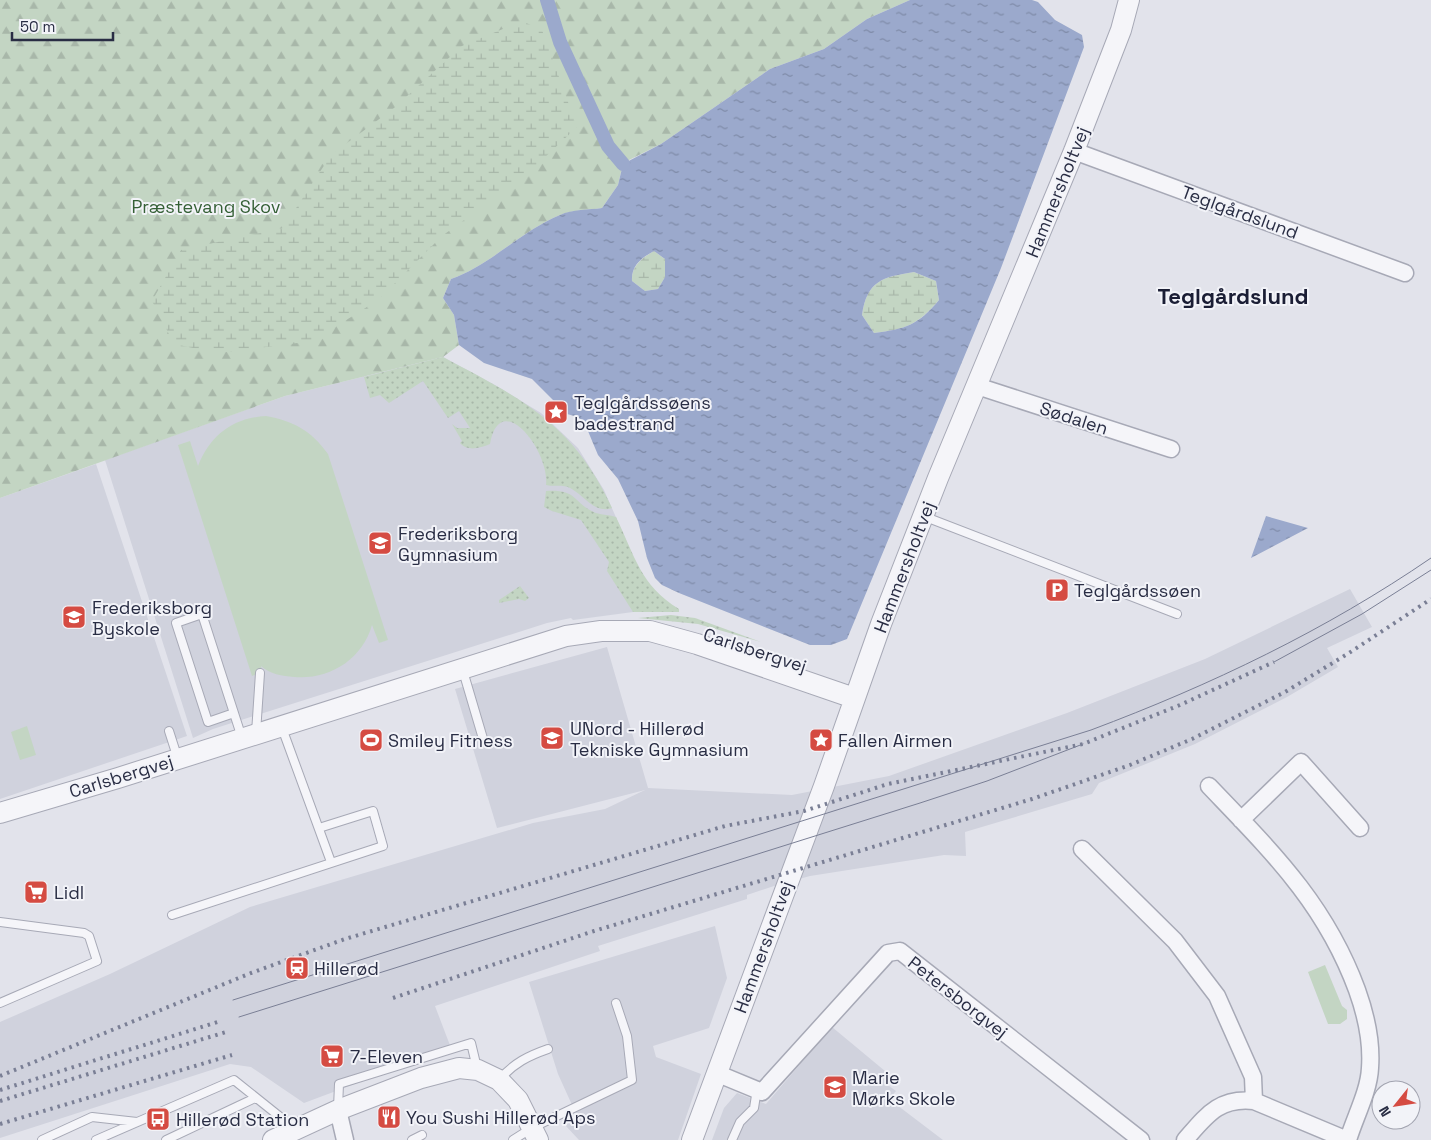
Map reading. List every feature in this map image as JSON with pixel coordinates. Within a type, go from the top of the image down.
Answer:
[{"type":"street","name":"Hammersholtvej","points":[[692,1140],[923,516],[1074,151],[1121,30],[1129,0]]},
{"type":"street","name":"Teglgårdslund","points":[[1074,151],[1406,273]]},
{"type":"street","name":"Sødalen","points":[[978,386],[1171,449]]},
{"type":"street","name":"Carlsbergvej","points":[[0,813],[178,759],[566,636],[601,630],[650,631],[857,691]]},
{"type":"street","points":[[1241,820],[1301,762],[1360,828]]},
{"type":"street","points":[[1185,1140],[1214,1109],[1239,1100],[1254,1101],[1347,1140],[1370,1070],[1370,1046],[1364,1011],[1351,973],[1332,933],[1285,865],[1209,786]]},
{"type":"street","points":[[1082,849],[1175,941],[1217,996],[1253,1077],[1254,1101]]},
{"type":"street","name":"Petersborgvej","points":[[756,1090],[762,1092],[888,953],[900,951],[1141,1140]]},
{"type":"street","points":[[273,1140],[295,1128],[338,1110],[458,1068],[478,1070],[499,1080],[518,1100],[535,1134]]},
{"type":"street","points":[[716,1073],[756,1090]]},
{"type":"street","points":[[338,1110],[345,1140]]},
{"type":"lane","points":[[923,516],[1177,614]]},
{"type":"lane","points":[[234,713],[208,722],[176,623],[202,614],[234,713],[249,736]]},
{"type":"lane","points":[[462,669],[484,742]]},
{"type":"lane","points":[[249,736],[260,673]]},
{"type":"lane","points":[[281,726],[331,862]]},
{"type":"lane","points":[[169,730],[178,759]]},
{"type":"lane","points":[[172,915],[383,846],[373,811],[319,828]]},
{"type":"lane","points":[[0,922],[84,933],[88,936],[97,961],[0,1004]]},
{"type":"lane","points":[[513,1140],[535,1134],[632,1080],[627,1036],[616,1002]]},
{"type":"lane","points":[[338,1110],[339,1084],[414,1059],[471,1043],[478,1070]]},
{"type":"lane","points":[[499,1080],[511,1067],[527,1056],[548,1049]]},
{"type":"lane","points":[[96,1140],[234,1080],[295,1128]]},
{"type":"lane","points":[[732,1140],[740,1122],[754,1108],[756,1090]]},
{"type":"lane","points":[[166,1140],[255,1098]]},
{"type":"lane","points":[[42,1140],[92,1117],[138,1122]]},
{"type":"lane","points":[[412,1140],[422,1135]]},
{"type":"shaded area","name":"Frederiksborg Gymnasium","points":[[443,357],[541,413],[578,448],[604,490],[657,611],[633,612],[573,620],[571,618],[547,623],[213,729],[193,738],[105,460],[285,396]]},
{"type":"shaded area","name":"Frederiksborg Byskole","points":[[96,464],[187,736],[0,799],[0,498]]},
{"type":"shaded area","name":"Hillerød Station","points":[[1350,589],[1372,627],[1327,648],[1338,667],[1287,697],[1195,744],[1099,783],[1092,794],[965,832],[966,856],[944,855],[810,876],[774,886],[747,895],[747,899],[598,946],[600,951],[435,1006],[451,1048],[304,1103],[251,1067],[230,1064],[0,1138],[0,1022],[110,974],[250,907],[533,823],[605,809],[645,790],[497,828],[455,689],[607,647],[648,788],[792,795],[889,776],[1067,713],[1205,659]]},
{"type":"shaded area","points":[[715,926],[727,978],[709,1028],[653,1046],[656,1057],[701,1074],[678,1140],[579,1140],[565,1125],[577,1116],[558,1074],[529,982]]},
{"type":"shaded area","name":"Marie Mørks Skole","points":[[832,1027],[891,1076],[885,1083],[896,1091],[889,1099],[943,1140],[712,1140],[724,1108],[737,1093],[766,1104]]},
{"type":"green space","name":"Præstevang Skov","points":[[0,0],[910,0],[867,19],[824,49],[770,69],[661,144],[623,163],[618,185],[602,208],[560,215],[532,230],[466,273],[451,279],[443,298],[454,315],[459,345],[443,357],[285,396],[0,498]]},
{"type":"green space","points":[[522,21],[542,30],[577,127],[525,176],[442,236],[378,300],[313,341],[217,353],[174,344],[152,301],[181,250],[283,228],[331,155],[394,108],[462,46]]},
{"type":"green space","points":[[654,251],[665,259],[665,277],[658,289],[645,291],[632,281],[633,271],[638,263]]},
{"type":"green space","points":[[914,272],[936,281],[939,300],[924,315],[911,324],[895,330],[874,333],[862,315],[864,304],[872,288],[885,279]]},
{"type":"green space","points":[[443,357],[497,386],[542,416],[580,454],[597,479],[612,508],[606,509],[594,506],[567,487],[546,485],[545,471],[533,442],[523,430],[513,423],[504,422],[495,428],[490,444],[474,448],[463,446],[452,424],[457,428],[470,428],[459,411],[448,418],[423,381],[389,403],[380,395],[370,398],[364,377]]},
{"type":"green space","points":[[266,416],[301,428],[315,439],[328,454],[388,640],[379,643],[372,625],[361,648],[352,658],[331,671],[320,675],[307,677],[285,676],[272,673],[261,666],[262,672],[252,676],[178,445],[190,441],[198,466],[209,446],[224,431],[243,420]]},
{"type":"green space","points":[[546,491],[564,492],[596,513],[616,517],[634,557],[647,580],[666,600],[679,609],[679,612],[633,612],[607,571],[609,562],[581,520],[544,507]]},
{"type":"green space","points":[[520,586],[529,598],[525,601],[519,599],[499,603],[499,600]]},
{"type":"green space","points":[[671,615],[695,618],[761,642],[698,624],[638,618]]},
{"type":"green space","points":[[27,726],[36,755],[20,760],[11,732]]},
{"type":"green space","points":[[1325,965],[1342,1006],[1347,1010],[1347,1019],[1340,1024],[1328,1024],[1308,972]]},
{"type":"water","points":[[910,0],[1032,0],[1038,2],[1055,20],[1082,35],[1084,47],[1001,268],[847,639],[831,645],[810,645],[662,585],[655,578],[647,558],[638,521],[618,479],[598,455],[585,424],[578,417],[567,414],[532,379],[484,363],[459,345],[454,315],[443,298],[451,279],[466,273],[493,257],[546,222],[570,212],[602,208],[618,185],[623,164],[661,144],[770,69],[824,49],[867,19]],"holes":[[[654,251],[665,259],[665,277],[658,289],[645,291],[632,281],[633,271],[641,260]],[[914,272],[936,281],[939,300],[924,315],[911,324],[895,330],[874,333],[862,315],[864,304],[872,288],[885,279]]]},
{"type":"water","points":[[1266,516],[1308,528],[1251,558]]},
{"type":"waterway","points":[[547,0],[560,42],[608,146],[623,164]]},
{"type":"tram line","points":[[233,1000],[1091,730],[1136,713],[1267,654],[1350,609],[1431,558]]},
{"type":"tram line","points":[[1274,662],[1362,614],[1431,570]]},
{"type":"tram line","points":[[239,1017],[920,803],[987,781],[1083,744]]},
{"type":"railway","points":[[393,998],[594,931],[1032,799],[1130,765],[1192,739],[1285,692],[1431,599]]},
{"type":"railway","points":[[0,1076],[251,973],[345,939],[725,826],[804,811],[888,784],[1083,744],[1180,705],[1274,662]]},
{"type":"railway","points":[[0,1090],[221,1021]]},
{"type":"railway","points":[[0,1101],[226,1032]]},
{"type":"railway","points":[[0,1124],[232,1055]]},
{"type":"place","name":"Teglgårdssøens badestrand","points":[[556,412]]},
{"type":"place","name":"Frederiksborg Gymnasium","points":[[380,543]]},
{"type":"place","name":"Teglgårdssøen","points":[[1057,590]]},
{"type":"place","name":"Frederiksborg Byskole","points":[[74,617]]},
{"type":"place","name":"UNord - Hillerød Tekniske Gymnasium","points":[[552,738]]},
{"type":"place","name":"Smiley Fitness","points":[[371,740]]},
{"type":"place","name":"Fallen Airmen","points":[[821,740]]},
{"type":"place","name":"Lidl","points":[[36,892]]},
{"type":"place","name":"Hillerød","points":[[297,968]]},
{"type":"place","name":"7-Eleven","points":[[332,1056]]},
{"type":"place","name":"Marie Mørks Skole","points":[[835,1087]]},
{"type":"place","name":"You Sushi Hillerød Aps","points":[[389,1117]]},
{"type":"place","name":"Hillerød Station","points":[[158,1119]]},
{"type":"district","name":"Teglgårdslund","points":[[1233,296]]}]
